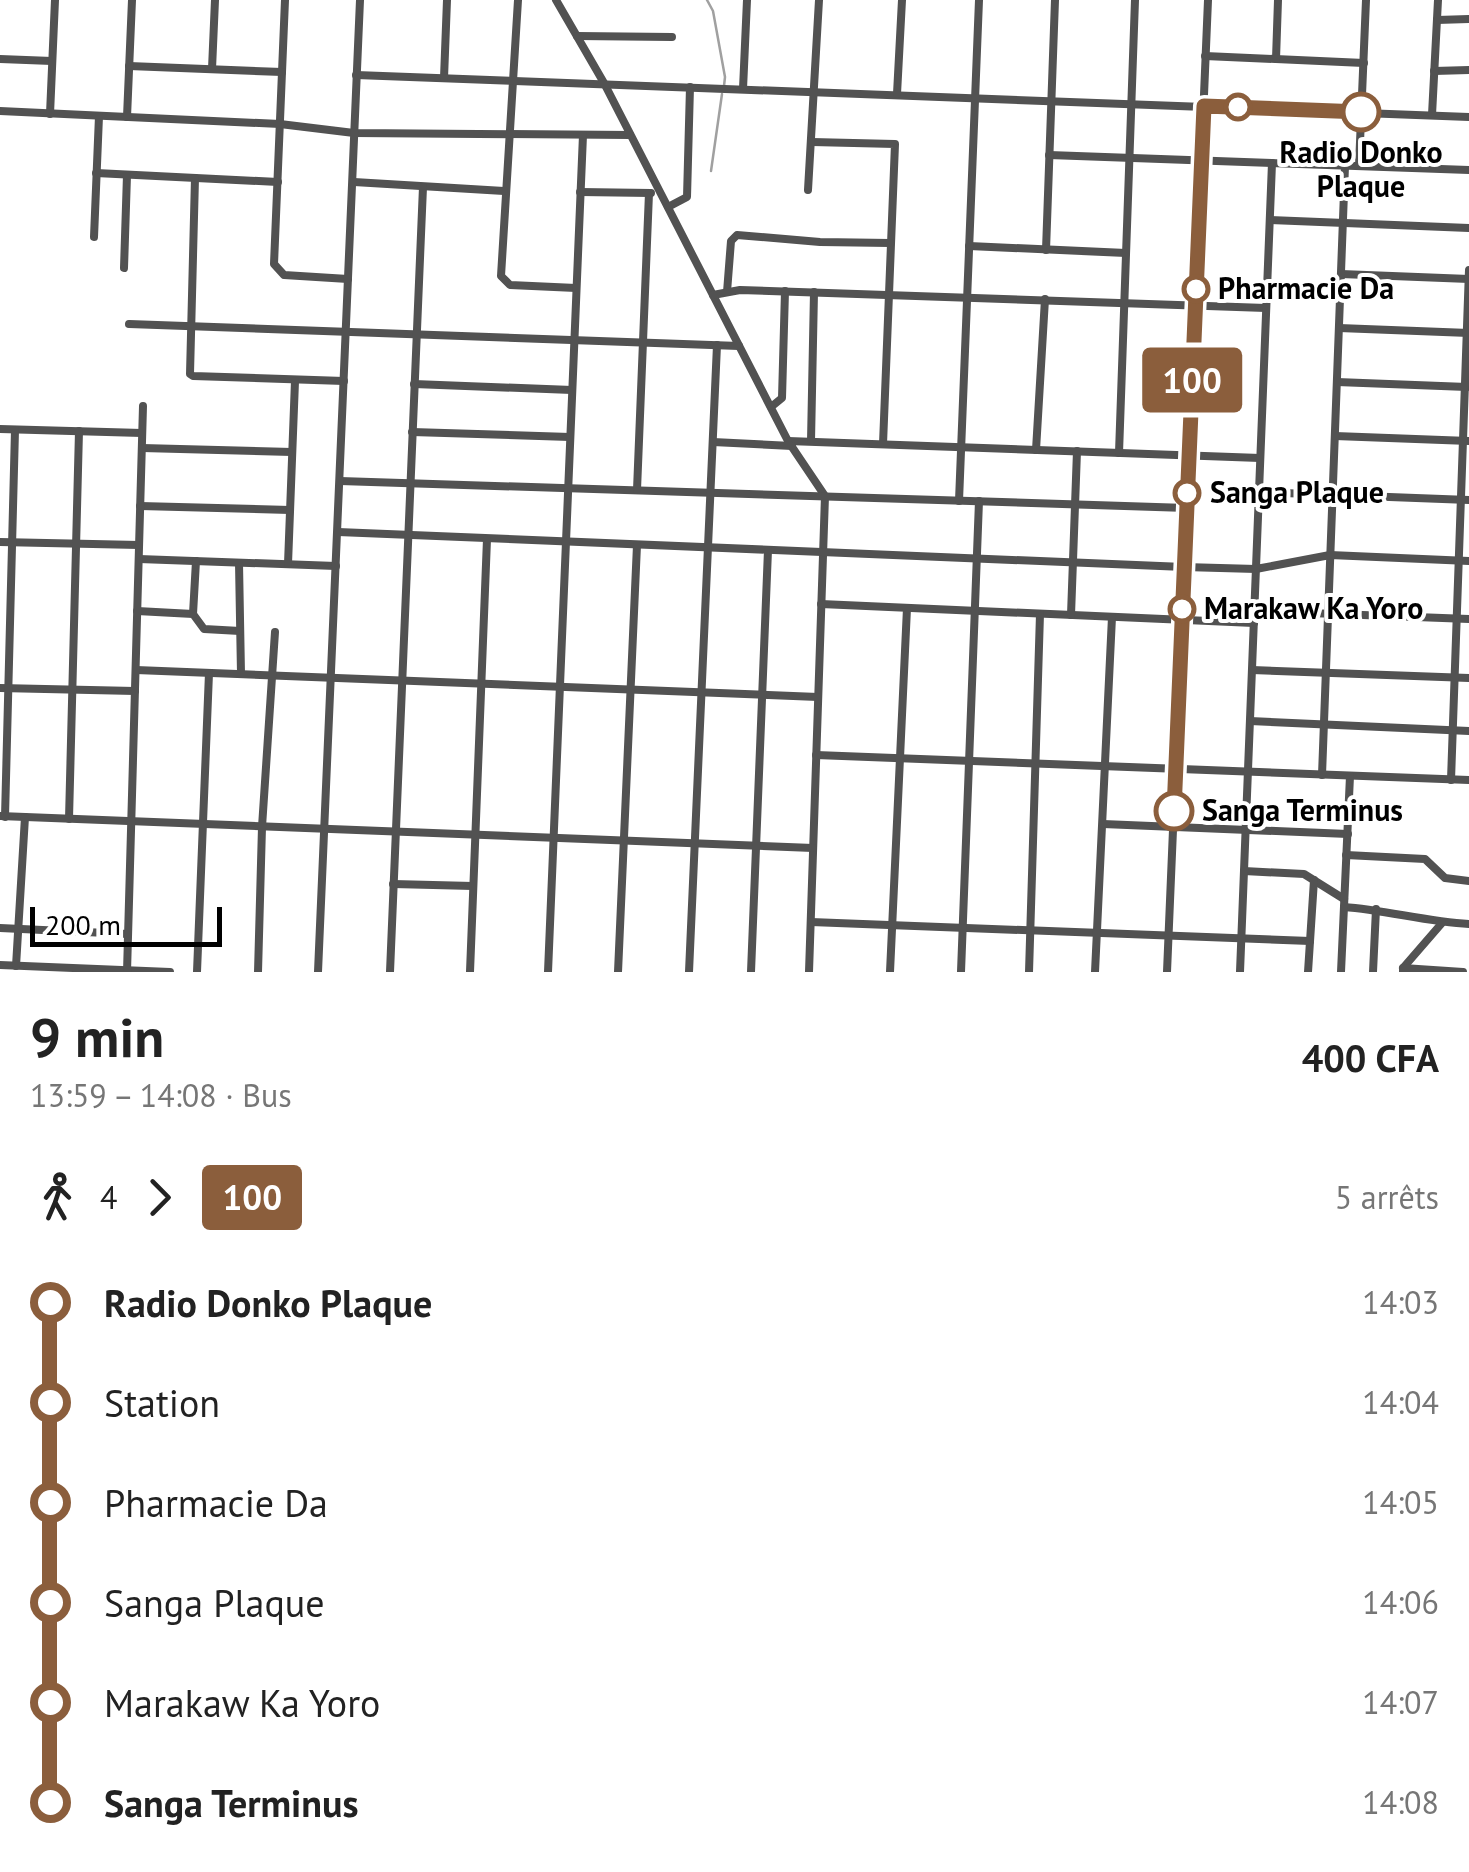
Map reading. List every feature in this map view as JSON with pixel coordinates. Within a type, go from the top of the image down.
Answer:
[{"type":"street","points":[[50,114],[54,0]]},
{"type":"street","points":[[127,117],[132,0]]},
{"type":"street","points":[[212,69],[215,0]]},
{"type":"street","points":[[285,0],[274,264],[284,275],[348,279]]},
{"type":"street","points":[[318,972],[360,0]]},
{"type":"street","points":[[444,78],[447,0]]},
{"type":"street","points":[[518,0],[504,191],[502,280],[510,285],[576,288]]},
{"type":"street","points":[[556,0],[604,84],[790,444],[825,496],[809,972]]},
{"type":"street","points":[[743,89],[747,0]]},
{"type":"street","points":[[808,190],[819,0]]},
{"type":"street","points":[[898,94],[902,0]]},
{"type":"street","points":[[958,501],[979,0]]},
{"type":"street","points":[[1046,250],[1055,0]]},
{"type":"street","points":[[1119,453],[1135,0]]},
{"type":"street","points":[[1167,972],[1208,0]]},
{"type":"street","points":[[1276,59],[1278,0]]},
{"type":"street","points":[[1359,166],[1366,0]]},
{"type":"street","points":[[1432,116],[1438,0]]},
{"type":"street","points":[[1437,20],[1469,20]]},
{"type":"street","points":[[577,36],[672,37]]},
{"type":"street","points":[[1206,56],[1364,62]]},
{"type":"street","points":[[0,59],[52,61]]},
{"type":"street","points":[[129,66],[282,72]]},
{"type":"street","points":[[1434,71],[1469,70]]},
{"type":"street","points":[[356,75],[1469,117]]},
{"type":"street","points":[[668,208],[686,197],[690,87]]},
{"type":"street","points":[[0,112],[280,124],[354,132],[630,135]]},
{"type":"street","points":[[94,237],[99,116]]},
{"type":"street","points":[[548,972],[582,134]]},
{"type":"street","points":[[812,142],[895,144],[883,444]]},
{"type":"street","points":[[1049,155],[1469,170]]},
{"type":"street","points":[[1240,972],[1272,163]]},
{"type":"street","points":[[1322,775],[1345,166]]},
{"type":"street","points":[[96,173],[278,182]]},
{"type":"street","points":[[124,268],[127,175]]},
{"type":"street","points":[[195,178],[188,369],[193,376],[344,382]]},
{"type":"street","points":[[354,182],[504,191]]},
{"type":"street","points":[[390,972],[423,186]]},
{"type":"street","points":[[580,192],[660,192]]},
{"type":"street","points":[[637,490],[649,193]]},
{"type":"street","points":[[1270,220],[1469,228]]},
{"type":"street","points":[[727,292],[731,241],[737,235],[890,244]]},
{"type":"street","points":[[969,246],[1126,253]]},
{"type":"street","points":[[1451,780],[1457,619],[1464,560],[1469,270]]},
{"type":"street","points":[[1341,274],[1469,279]]},
{"type":"street","points":[[713,295],[785,291],[1266,308]]},
{"type":"street","points":[[770,406],[782,398],[785,291]]},
{"type":"street","points":[[811,442],[814,292]]},
{"type":"street","points":[[1036,450],[1045,300]]},
{"type":"street","points":[[128,324],[739,346]]},
{"type":"street","points":[[1339,328],[1468,333]]},
{"type":"street","points":[[689,972],[717,345]]},
{"type":"street","points":[[288,564],[294,381]]},
{"type":"street","points":[[1337,382],[1467,387]]},
{"type":"street","points":[[414,384],[572,390]]},
{"type":"street","points":[[127,971],[143,406]]},
{"type":"street","points":[[0,430],[142,433]]},
{"type":"street","points":[[14,430],[12,542],[5,613],[3,816],[813,848]]},
{"type":"street","points":[[69,819],[78,431]]},
{"type":"street","points":[[412,432],[570,437]]},
{"type":"street","points":[[1335,436],[1466,441]]},
{"type":"street","points":[[713,442],[1260,458]]},
{"type":"street","points":[[142,448],[292,452]]},
{"type":"street","points":[[1070,615],[1077,452]]},
{"type":"street","points":[[340,480],[1186,508]]},
{"type":"street","points":[[1259,492],[1465,500]]},
{"type":"street","points":[[960,972],[979,501]]},
{"type":"street","points":[[140,506],[290,510]]},
{"type":"street","points":[[338,532],[1256,569],[1330,555],[1464,560]]},
{"type":"street","points":[[470,972],[487,538]]},
{"type":"street","points":[[0,542],[139,546]]},
{"type":"street","points":[[618,972],[637,545]]},
{"type":"street","points":[[750,972],[768,550]]},
{"type":"street","points":[[139,558],[336,566]]},
{"type":"street","points":[[196,561],[193,614],[204,629],[240,631]]},
{"type":"street","points":[[239,562],[241,674]]},
{"type":"street","points":[[821,604],[1254,623]]},
{"type":"street","points":[[890,972],[907,608]]},
{"type":"street","points":[[1254,611],[1469,619]]},
{"type":"street","points":[[137,612],[193,614]]},
{"type":"street","points":[[1029,972],[1040,614]]},
{"type":"street","points":[[1096,972],[1112,617]]},
{"type":"street","points":[[258,972],[274,632]]},
{"type":"street","points":[[136,670],[818,697]]},
{"type":"street","points":[[1252,670],[1469,678]]},
{"type":"street","points":[[198,972],[210,673]]},
{"type":"street","points":[[4,688],[135,692]]},
{"type":"street","points":[[1250,721],[1469,731]]},
{"type":"street","points":[[816,755],[1469,780]]},
{"type":"street","points":[[1340,972],[1350,776]]},
{"type":"street","points":[[20,968],[18,929],[24,817]]},
{"type":"street","points":[[1102,824],[1348,834]]},
{"type":"street","points":[[1346,855],[1424,859],[1445,878],[1469,880]]},
{"type":"street","points":[[1244,871],[1304,874],[1344,903],[1442,923],[1469,924]]},
{"type":"street","points":[[1308,972],[1314,880]]},
{"type":"street","points":[[393,884],[473,886]]},
{"type":"street","points":[[1373,972],[1376,909]]},
{"type":"street","points":[[811,922],[1310,940]]},
{"type":"street","points":[[1403,970],[1442,923]]},
{"type":"street","points":[[0,928],[128,934]]},
{"type":"street","points":[[0,965],[170,972]]},
{"type":"street","points":[[1403,970],[1463,972]]},
{"type":"waterway","points":[[707,0],[713,11],[724,86]]},
{"type":"waterway","points":[[711,171],[722,94]]},
{"type":"bus line","name":"100","points":[[1174,811],[1204,106],[1361,112]]},
{"type":"place","name":"Radio Donko Plaque","points":[[1361,112]]},
{"type":"place","name":"Pharmacie Da","points":[[1196,289]]},
{"type":"place","name":"Sanga Plaque","points":[[1187,493]]},
{"type":"place","name":"Marakaw Ka Yoro","points":[[1182,609]]},
{"type":"place","name":"Sanga Terminus","points":[[1174,811]]}]
